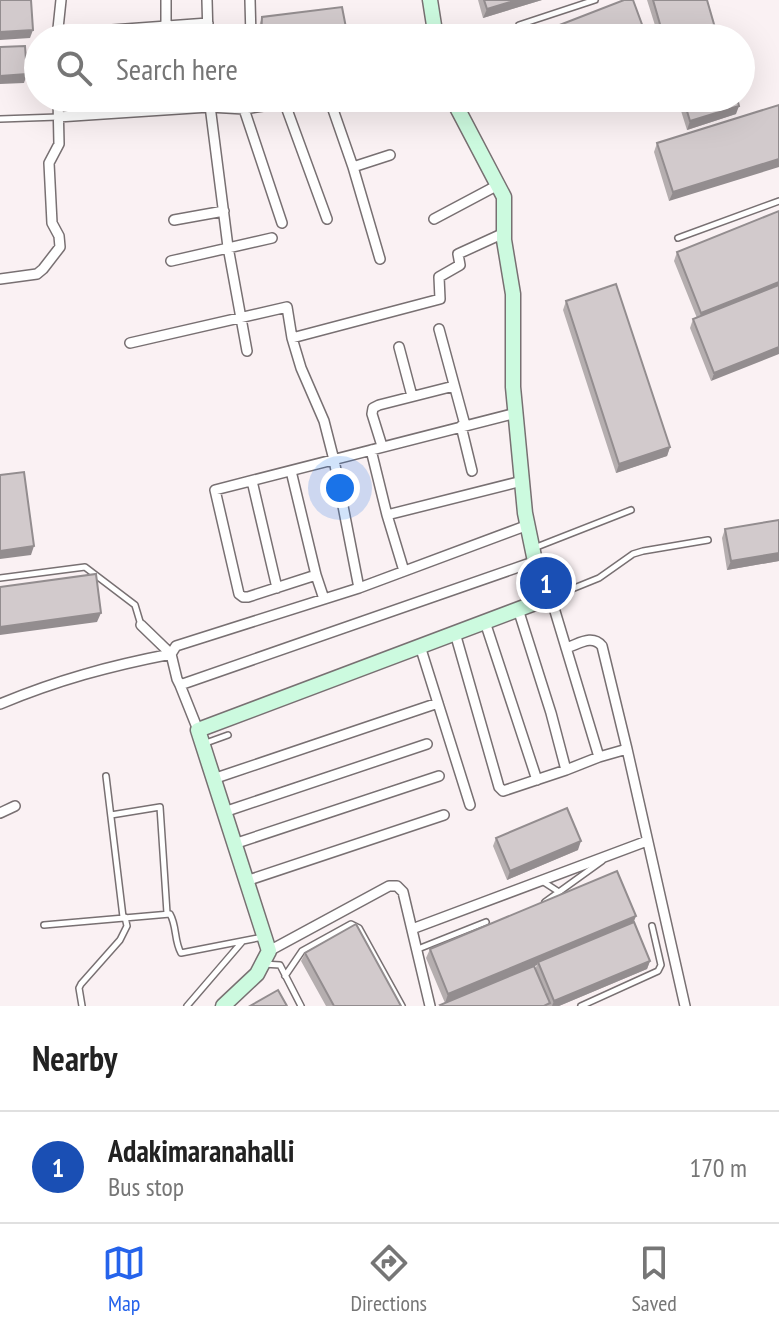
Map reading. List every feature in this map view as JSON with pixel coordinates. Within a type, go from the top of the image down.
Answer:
[{"type":"street","points":[[58,24],[61,0]]},
{"type":"street","points":[[166,0],[166,24]]},
{"type":"street","points":[[187,24],[208,23],[207,0]]},
{"type":"street","points":[[250,0],[251,24]]},
{"type":"street","points":[[430,0],[434,24]]},
{"type":"street","points":[[0,279],[37,274],[60,247],[59,236],[52,223],[49,163],[59,144],[58,112]]},
{"type":"street","points":[[58,117],[112,112]]},
{"type":"street","points":[[210,112],[228,247],[247,351]]},
{"type":"street","points":[[245,112],[282,223]]},
{"type":"street","points":[[288,112],[327,219]]},
{"type":"street","points":[[334,112],[380,259]]},
{"type":"street","points":[[459,112],[504,197],[504,233],[513,294],[513,387],[528,525],[547,599],[566,648],[599,757]]},
{"type":"street","points":[[353,167],[390,155]]},
{"type":"street","points":[[434,219],[498,185]]},
{"type":"street","points":[[174,220],[224,211]]},
{"type":"street","points":[[292,338],[440,299],[439,277],[460,265],[458,254],[504,233]]},
{"type":"street","points":[[171,261],[272,238]]},
{"type":"street","points":[[130,343],[287,307],[301,368],[324,421],[334,460],[359,588]]},
{"type":"street","points":[[439,329],[472,471]]},
{"type":"street","points":[[399,347],[412,396]]},
{"type":"street","points":[[382,446],[373,408],[454,386]]},
{"type":"street","points":[[316,575],[243,597],[239,594],[215,490],[516,413]]},
{"type":"street","points":[[371,450],[404,571]]},
{"type":"street","points":[[291,471],[324,599]]},
{"type":"street","points":[[252,481],[277,588]]},
{"type":"street","points":[[387,515],[522,481]]},
{"type":"street","points":[[0,704],[76,675],[171,654],[176,646],[359,588],[528,525]]},
{"type":"street","points":[[180,685],[535,555]]},
{"type":"street","points":[[200,737],[420,646],[547,599]]},
{"type":"street","points":[[518,609],[566,770]]},
{"type":"street","points":[[485,622],[537,780]]},
{"type":"street","points":[[141,625],[171,654],[246,881],[265,950],[257,974],[223,1006]]},
{"type":"street","points":[[455,633],[499,787],[503,791],[627,749]]},
{"type":"street","points":[[566,648],[593,639],[602,646],[685,1006]]},
{"type":"street","points":[[420,646],[470,805]]},
{"type":"street","points":[[213,779],[438,703]]},
{"type":"street","points":[[224,812],[427,744]]},
{"type":"street","points":[[234,844],[439,776]]},
{"type":"street","points":[[0,813],[15,806]]},
{"type":"street","points":[[246,881],[444,815]]},
{"type":"street","points":[[412,929],[647,841]]},
{"type":"street","points":[[265,950],[389,886],[397,886],[403,892],[430,1006]]},
{"type":"lane","points":[[522,24],[595,0]]},
{"type":"lane","points":[[0,119],[58,117]]},
{"type":"lane","points":[[678,238],[779,201]]},
{"type":"lane","points":[[535,555],[631,510]]},
{"type":"lane","points":[[547,599],[599,578],[633,554],[708,540]]},
{"type":"lane","points":[[0,578],[85,567],[135,605],[141,625]]},
{"type":"lane","points":[[200,737],[228,735]]},
{"type":"lane","points":[[82,1006],[81,984],[120,940],[127,926],[106,776]]},
{"type":"lane","points":[[111,815],[160,807],[167,913]]},
{"type":"lane","points":[[544,903],[610,855]]},
{"type":"lane","points":[[541,881],[559,892]]},
{"type":"lane","points":[[44,925],[167,913],[173,919],[181,953],[243,942],[265,950],[280,965],[301,1006]]},
{"type":"lane","points":[[417,949],[486,922]]},
{"type":"lane","points":[[285,976],[302,951],[351,924],[359,928],[402,1006]]},
{"type":"lane","points":[[581,1006],[658,971],[661,965],[652,926]]},
{"type":"lane","points":[[187,1006],[243,942]]},
{"type":"building","points":[[0,0],[31,0],[33,24],[24,24],[24,31],[0,32]]},
{"type":"building","points":[[484,0],[517,0],[487,9]]},
{"type":"building","points":[[624,0],[633,0],[642,24],[562,24]]},
{"type":"building","points":[[653,0],[707,0],[714,24],[660,24]]},
{"type":"building","points":[[342,7],[345,24],[262,24],[262,17]]},
{"type":"building","points":[[24,46],[24,74],[0,76],[0,47]]},
{"type":"building","points":[[779,105],[779,159],[673,192],[657,143]]},
{"type":"building","points":[[687,112],[719,112],[690,121]]},
{"type":"building","points":[[779,211],[779,282],[701,313],[677,252]]},
{"type":"building","points":[[616,284],[670,447],[619,464],[566,301]]},
{"type":"building","points":[[779,285],[779,347],[714,373],[693,319]]},
{"type":"building","points":[[24,472],[34,546],[0,551],[0,475]]},
{"type":"building","points":[[779,520],[779,553],[731,561],[725,529]]},
{"type":"building","points":[[96,574],[101,613],[0,627],[0,587]]},
{"type":"building","points":[[567,808],[581,841],[510,871],[496,838]]},
{"type":"building","points":[[617,871],[636,916],[448,994],[430,949]]},
{"type":"building","points":[[634,922],[650,961],[554,1001],[538,962]]},
{"type":"building","points":[[356,924],[401,1006],[334,1006],[305,953]]},
{"type":"building","points":[[534,966],[550,1003],[544,1006],[440,1005]]},
{"type":"building","points":[[278,990],[287,1006],[250,1006]]},
{"type":"place","name":"Adakimaranahalli","points":[[546,583]]}]
